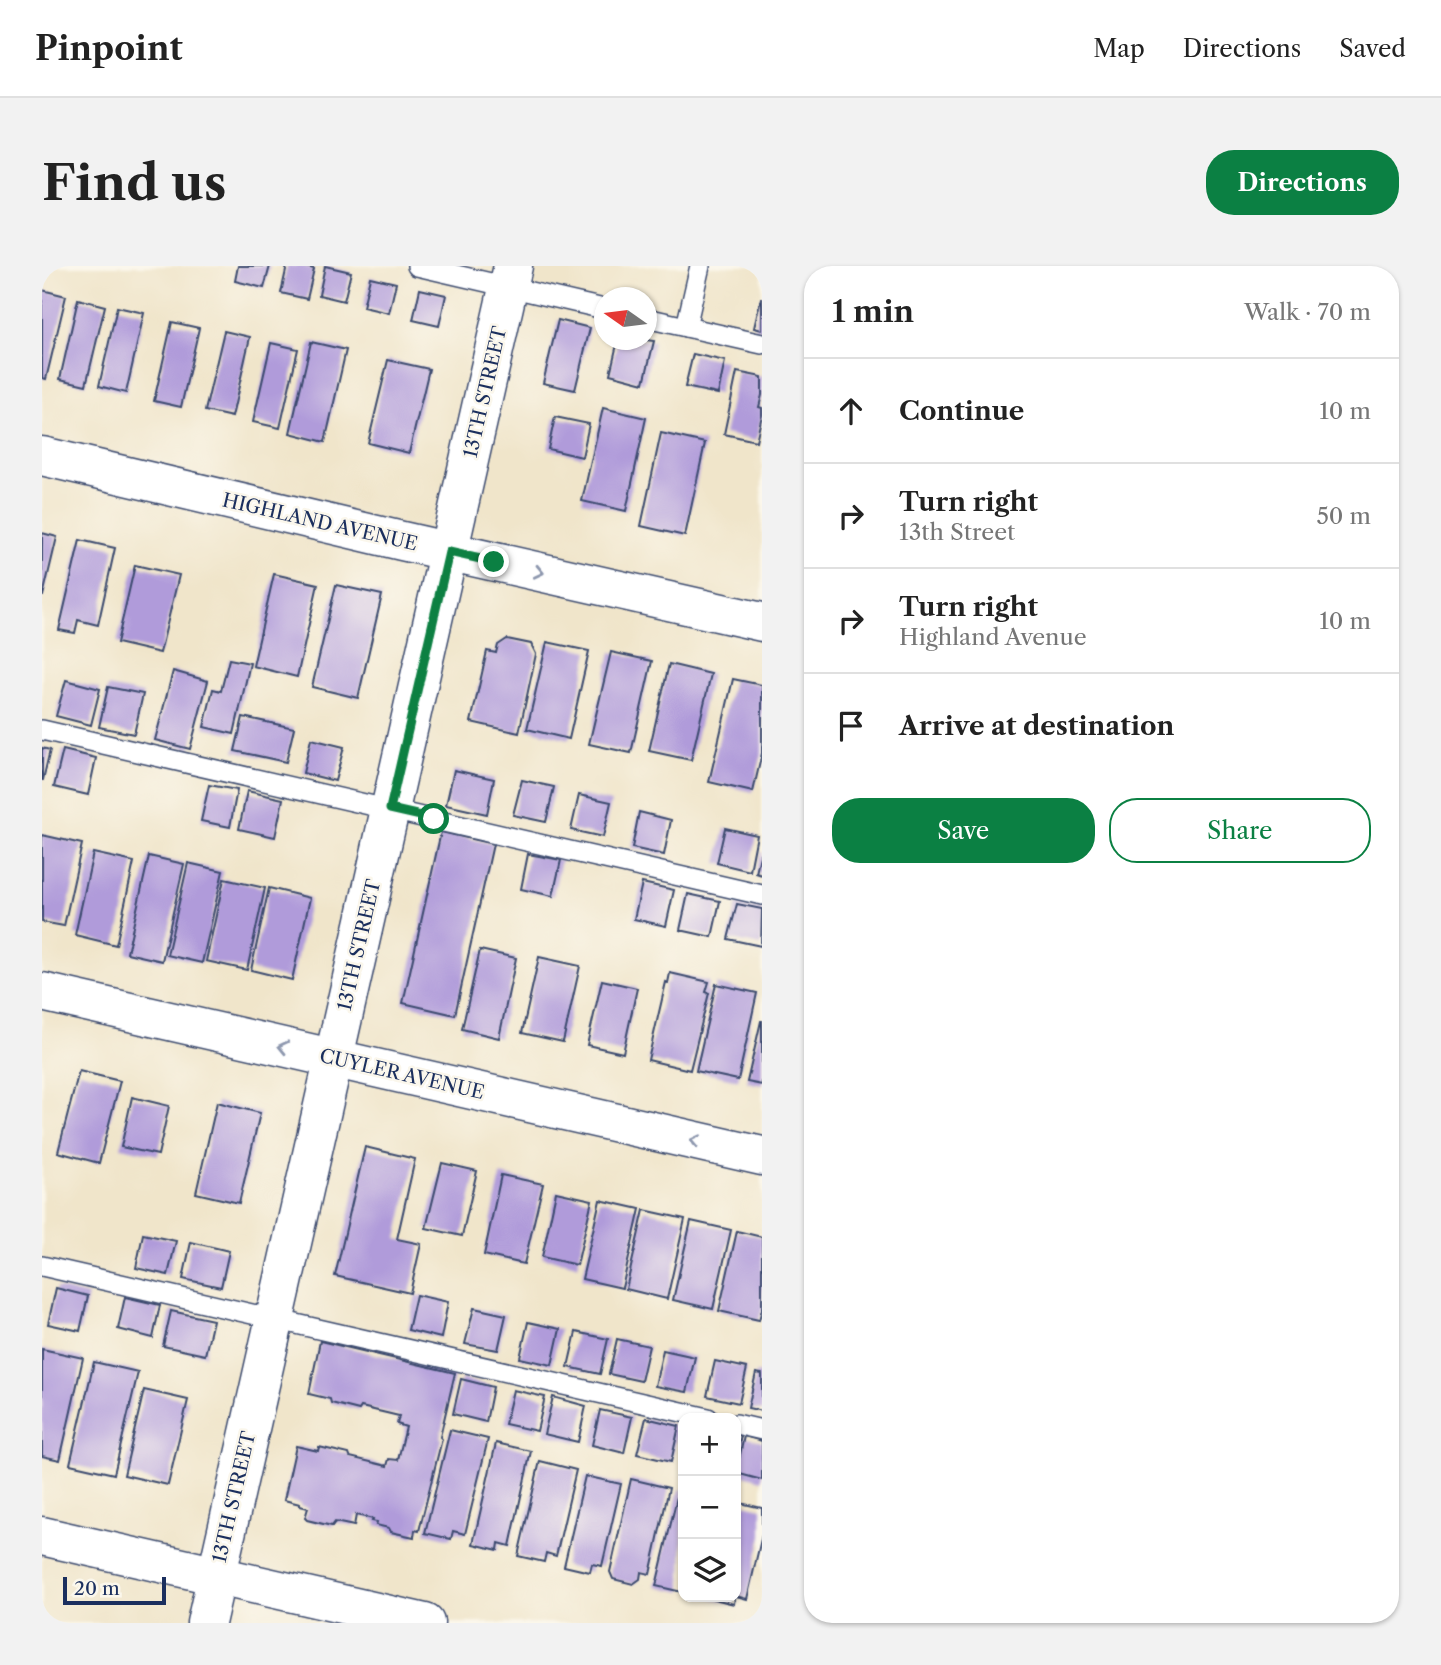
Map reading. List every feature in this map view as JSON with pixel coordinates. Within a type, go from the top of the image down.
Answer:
[{"type":"street","name":"13TH STREET","points":[[205,1623],[511,276]]},
{"type":"street","name":"HIGHLAND AVENUE","points":[[42,456],[449,552],[762,622]]},
{"type":"street","name":"CUYLER AVENUE","points":[[42,992],[762,1156]]},
{"type":"street","points":[[42,1536],[425,1623]]},
{"type":"lane","points":[[417,266],[511,276],[594,305]]},
{"type":"lane","points":[[686,327],[700,266]]},
{"type":"lane","points":[[657,320],[762,345]]},
{"type":"lane","points":[[42,730],[762,894]]},
{"type":"lane","points":[[42,1266],[686,1413]]},
{"type":"lane","points":[[741,1425],[762,1430]]},
{"type":"building","points":[[238,266],[270,266],[264,288],[235,281]]},
{"type":"building","points":[[287,266],[314,269],[307,299],[281,293]]},
{"type":"building","points":[[325,266],[351,272],[344,301],[319,295]]},
{"type":"building","points":[[370,277],[396,283],[389,313],[363,307]]},
{"type":"building","points":[[420,289],[446,295],[439,326],[413,320]]},
{"type":"building","points":[[42,290],[66,296],[46,379],[42,378]]},
{"type":"building","points":[[762,298],[762,330],[754,328]]},
{"type":"building","points":[[78,299],[105,306],[86,385],[60,379]]},
{"type":"building","points":[[117,307],[144,313],[126,393],[99,386]]},
{"type":"building","points":[[558,320],[590,328],[575,390],[543,383]]},
{"type":"building","points":[[172,322],[199,328],[181,407],[154,401]]},
{"type":"building","points":[[224,331],[250,337],[232,417],[205,411]]},
{"type":"building","points":[[311,342],[346,350],[325,442],[290,433]]},
{"type":"building","points":[[271,343],[298,349],[280,428],[253,422]]},
{"type":"building","points":[[616,350],[652,350],[644,383],[610,374]]},
{"type":"building","points":[[693,354],[725,361],[718,394],[685,387]]},
{"type":"building","points":[[388,360],[429,369],[409,453],[368,443]]},
{"type":"building","points":[[737,372],[762,377],[759,407],[762,408],[762,415],[756,441],[724,434]]},
{"type":"building","points":[[603,408],[646,418],[626,511],[582,501]]},
{"type":"building","points":[[555,417],[589,424],[582,457],[548,449]]},
{"type":"building","points":[[661,433],[705,443],[685,536],[641,526]]},
{"type":"building","points":[[42,533],[57,537],[43,596],[42,596]]},
{"type":"building","points":[[80,540],[115,548],[98,625],[78,620],[75,633],[59,630]]},
{"type":"building","points":[[135,565],[179,575],[160,653],[117,643]]},
{"type":"building","points":[[274,574],[318,584],[297,677],[253,666]]},
{"type":"building","points":[[336,585],[382,595],[358,698],[312,687]]},
{"type":"building","points":[[507,639],[531,644],[536,654],[519,733],[471,722],[487,651],[496,653],[498,645]]},
{"type":"building","points":[[547,642],[589,651],[569,739],[527,729]]},
{"type":"building","points":[[611,652],[652,661],[631,753],[589,744]]},
{"type":"building","points":[[229,659],[250,663],[234,734],[204,727],[213,689],[221,691]]},
{"type":"building","points":[[669,664],[711,674],[691,760],[649,751]]},
{"type":"building","points":[[173,671],[208,681],[190,749],[155,740]]},
{"type":"building","points":[[733,679],[762,685],[762,753],[753,792],[709,782]]},
{"type":"building","points":[[66,680],[100,689],[91,725],[56,716]]},
{"type":"building","points":[[108,687],[143,694],[134,734],[99,727]]},
{"type":"building","points":[[243,717],[294,728],[286,762],[235,751]]},
{"type":"building","points":[[311,739],[344,747],[335,781],[303,773]]},
{"type":"building","points":[[42,748],[50,750],[43,780],[42,780]]},
{"type":"building","points":[[63,750],[96,758],[88,795],[54,787]]},
{"type":"building","points":[[454,770],[494,779],[487,814],[446,805]]},
{"type":"building","points":[[522,780],[554,787],[546,822],[513,815]]},
{"type":"building","points":[[209,785],[237,790],[230,827],[201,821]]},
{"type":"building","points":[[247,791],[283,799],[275,837],[239,829]]},
{"type":"building","points":[[579,795],[611,802],[603,837],[571,830]]},
{"type":"building","points":[[639,812],[671,820],[664,855],[632,848]]},
{"type":"building","points":[[725,828],[757,835],[750,871],[717,863]]},
{"type":"building","points":[[441,832],[493,844],[455,1015],[403,1003]]},
{"type":"building","points":[[42,835],[82,844],[64,926],[42,922]]},
{"type":"building","points":[[93,853],[134,862],[116,945],[75,935]]},
{"type":"building","points":[[762,853],[762,875],[756,873]]},
{"type":"building","points":[[528,854],[561,860],[553,896],[521,889]]},
{"type":"building","points":[[149,856],[184,864],[162,961],[127,953]]},
{"type":"building","points":[[188,863],[223,871],[202,963],[167,955]]},
{"type":"building","points":[[224,879],[265,888],[247,970],[206,961]]},
{"type":"building","points":[[642,883],[674,890],[666,926],[634,919]]},
{"type":"building","points":[[269,888],[310,898],[292,980],[251,970]]},
{"type":"building","points":[[688,894],[720,901],[712,937],[680,930]]},
{"type":"building","points":[[737,904],[762,909],[761,946],[728,939]]},
{"type":"building","points":[[480,950],[516,958],[499,1038],[462,1029]]},
{"type":"building","points":[[539,957],[580,966],[563,1042],[522,1033]]},
{"type":"building","points":[[670,973],[709,982],[706,992],[709,993],[690,1070],[648,1060]]},
{"type":"building","points":[[602,980],[637,988],[623,1053],[587,1045]]},
{"type":"building","points":[[716,984],[757,993],[738,1080],[696,1071]]},
{"type":"building","points":[[762,1021],[762,1085],[747,1082]]},
{"type":"building","points":[[79,1071],[120,1081],[99,1163],[58,1152]]},
{"type":"building","points":[[132,1097],[169,1106],[158,1155],[121,1147]]},
{"type":"building","points":[[217,1102],[260,1113],[239,1203],[196,1193]]},
{"type":"building","points":[[365,1147],[415,1159],[397,1239],[421,1244],[410,1293],[335,1276]]},
{"type":"building","points":[[442,1163],[477,1171],[462,1236],[426,1228]]},
{"type":"building","points":[[501,1175],[543,1184],[524,1264],[484,1255]]},
{"type":"building","points":[[556,1192],[592,1200],[577,1265],[542,1257]]},
{"type":"building","points":[[600,1200],[640,1209],[622,1288],[582,1279]]},
{"type":"building","points":[[644,1210],[685,1219],[667,1299],[626,1289]]},
{"type":"building","points":[[691,1221],[731,1230],[713,1309],[673,1300]]},
{"type":"building","points":[[737,1231],[762,1237],[762,1309],[759,1320],[719,1311]]},
{"type":"building","points":[[143,1234],[176,1241],[168,1275],[136,1268]]},
{"type":"building","points":[[191,1242],[229,1251],[221,1287],[183,1279]]},
{"type":"building","points":[[56,1288],[88,1296],[80,1331],[48,1324]]},
{"type":"building","points":[[416,1295],[448,1302],[441,1338],[408,1330]]},
{"type":"building","points":[[125,1297],[160,1305],[153,1338],[118,1329]]},
{"type":"building","points":[[474,1308],[506,1315],[498,1350],[465,1344]]},
{"type":"building","points":[[171,1311],[213,1320],[205,1355],[163,1346]]},
{"type":"building","points":[[528,1322],[560,1329],[552,1365],[520,1358]]},
{"type":"building","points":[[576,1332],[608,1339],[600,1374],[568,1367]]},
{"type":"building","points":[[617,1339],[649,1346],[641,1381],[609,1374]]},
{"type":"building","points":[[320,1341],[455,1373],[419,1531],[415,1530],[414,1537],[391,1532],[389,1528],[376,1525],[377,1522],[372,1521],[373,1519],[356,1515],[354,1526],[335,1522],[332,1526],[307,1520],[305,1518],[308,1508],[284,1500],[296,1446],[318,1451],[319,1447],[387,1466],[389,1459],[398,1460],[406,1427],[397,1424],[399,1416],[361,1407],[359,1410],[309,1394]]},
{"type":"building","points":[[42,1349],[83,1358],[60,1460],[42,1456]]},
{"type":"building","points":[[663,1350],[695,1357],[687,1392],[655,1386]]},
{"type":"building","points":[[715,1361],[747,1368],[739,1403],[707,1396]]},
{"type":"building","points":[[94,1362],[138,1372],[114,1474],[70,1464]]},
{"type":"building","points":[[756,1373],[762,1374],[762,1411],[748,1408]]},
{"type":"building","points":[[461,1379],[493,1387],[486,1422],[453,1414]]},
{"type":"building","points":[[144,1390],[188,1400],[168,1485],[124,1475]]},
{"type":"building","points":[[513,1390],[545,1397],[537,1431],[505,1424]]},
{"type":"building","points":[[553,1397],[586,1406],[578,1442],[544,1434]]},
{"type":"building","points":[[600,1410],[632,1417],[624,1453],[592,1445]]},
{"type":"building","points":[[646,1418],[678,1426],[671,1462],[637,1454]]},
{"type":"building","points":[[450,1430],[488,1439],[465,1534],[453,1531],[451,1539],[425,1533]]},
{"type":"building","points":[[744,1436],[762,1441],[762,1480],[741,1474]]},
{"type":"building","points":[[496,1443],[531,1451],[510,1546],[499,1543],[498,1550],[473,1544]]},
{"type":"building","points":[[540,1461],[576,1470],[556,1556],[546,1553],[544,1562],[518,1556]]},
{"type":"building","points":[[585,1476],[621,1484],[602,1566],[592,1564],[590,1572],[564,1566]]},
{"type":"building","points":[[631,1479],[669,1488],[650,1574],[641,1572],[640,1579],[633,1584],[613,1579],[610,1572]]},
{"type":"building","points":[[678,1493],[678,1591],[656,1586]]},
{"type":"building","points":[[741,1503],[762,1508],[762,1535],[747,1599],[741,1597]]},
{"type":"route","points":[[434,819],[390,809],[439,592],[449,552],[494,562]]}]
